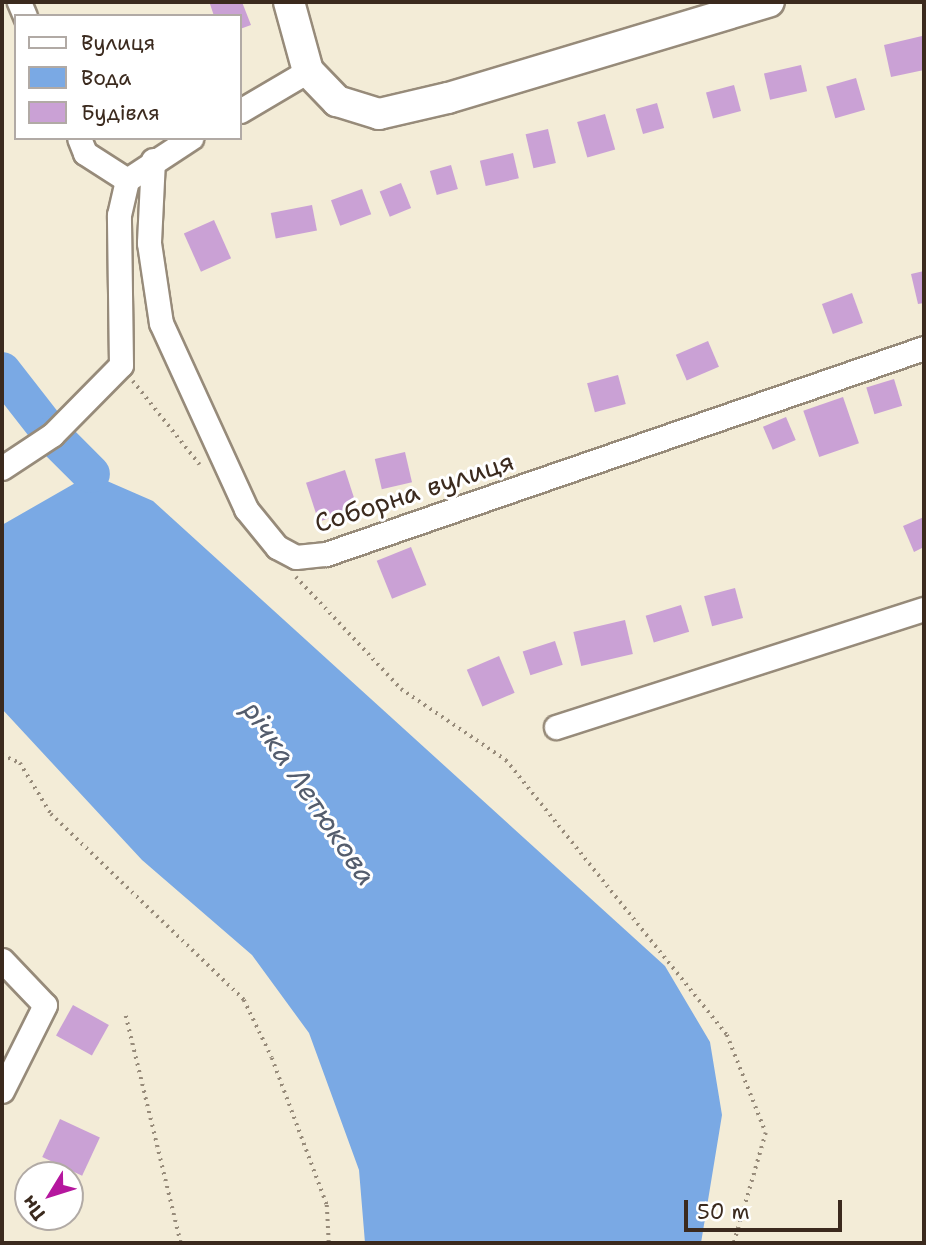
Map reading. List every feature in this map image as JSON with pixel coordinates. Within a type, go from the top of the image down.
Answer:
[{"type":"street","points":[[289,2],[309,71],[337,101],[379,114],[448,98],[769,2]]},
{"type":"street","points":[[242,110],[309,71]]},
{"type":"street","points":[[80,140],[86,153],[127,180]]},
{"type":"street","points":[[2,468],[52,435],[121,365],[119,215],[127,180],[152,160],[187,140]]},
{"type":"street","name":"Соборна вулиця","points":[[152,160],[149,243],[161,323],[246,509],[277,547],[296,557],[326,554],[924,348]]},
{"type":"street","points":[[556,727],[924,609]]},
{"type":"street","points":[[2,960],[45,1005],[2,1091]]},
{"type":"path","points":[[121,365],[204,471]]},
{"type":"path","points":[[291,573],[401,689],[506,760],[727,1035],[766,1133],[734,1243]]},
{"type":"path","points":[[2,755],[20,763],[51,814],[244,1000],[272,1058],[327,1205],[329,1243]]},
{"type":"path","points":[[126,1016],[181,1243]]},
{"type":"water","points":[[91,474],[153,501],[665,966],[710,1042],[722,1115],[701,1243],[365,1243],[359,1170],[309,1033],[252,955],[142,860],[2,709],[2,525]]},
{"type":"building","points":[[242,2],[251,25],[242,28],[242,14],[213,14],[210,4]]},
{"type":"building","points":[[922,36],[924,70],[891,77],[884,45]]},
{"type":"building","points":[[801,65],[807,91],[770,100],[764,74]]},
{"type":"building","points":[[856,78],[865,110],[835,118],[826,87]]},
{"type":"building","points":[[734,85],[741,111],[713,119],[706,93]]},
{"type":"building","points":[[657,103],[664,128],[643,134],[636,109]]},
{"type":"building","points":[[605,114],[615,150],[587,158],[577,122]]},
{"type":"building","points":[[548,129],[556,163],[533,168],[526,134]]},
{"type":"building","points":[[513,153],[519,178],[486,186],[480,161]]},
{"type":"building","points":[[451,165],[458,189],[437,195],[430,171]]},
{"type":"building","points":[[401,183],[411,208],[390,217],[380,192]]},
{"type":"building","points":[[362,189],[371,214],[340,226],[331,200]]},
{"type":"building","points":[[312,205],[317,231],[276,239],[271,213]]},
{"type":"building","points":[[214,220],[231,258],[201,272],[184,233]]},
{"type":"building","points":[[924,271],[924,303],[918,304],[911,274]]},
{"type":"building","points":[[852,293],[863,323],[833,334],[822,304]]},
{"type":"building","points":[[708,341],[719,367],[687,380],[676,355]]},
{"type":"building","points":[[618,375],[626,404],[595,412],[587,383]]},
{"type":"building","points":[[894,379],[902,406],[874,414],[866,387]]},
{"type":"building","points":[[843,397],[859,443],[819,457],[803,411]]},
{"type":"building","points":[[786,417],[796,440],[773,450],[763,427]]},
{"type":"building","points":[[405,452],[412,482],[382,489],[375,459]]},
{"type":"building","points":[[345,470],[358,509],[319,522],[306,483]]},
{"type":"building","points":[[924,517],[924,547],[914,552],[903,526]]},
{"type":"building","points":[[411,547],[426,585],[392,599],[377,561]]},
{"type":"building","points":[[735,588],[743,618],[712,626],[704,596]]},
{"type":"building","points":[[681,605],[689,632],[654,643],[646,616]]},
{"type":"building","points":[[625,620],[633,654],[581,666],[573,632]]},
{"type":"building","points":[[555,641],[563,665],[530,675],[523,652]]},
{"type":"building","points":[[499,656],[515,693],[482,706],[467,670]]},
{"type":"building","points":[[73,1005],[109,1025],[92,1055],[56,1036]]},
{"type":"building","points":[[60,1119],[100,1138],[84,1172],[84,1161],[51,1161],[42,1157]]},
{"type":"waterway","name":"річка Летюкова","points":[[2,371],[52,435],[91,474]]}]
